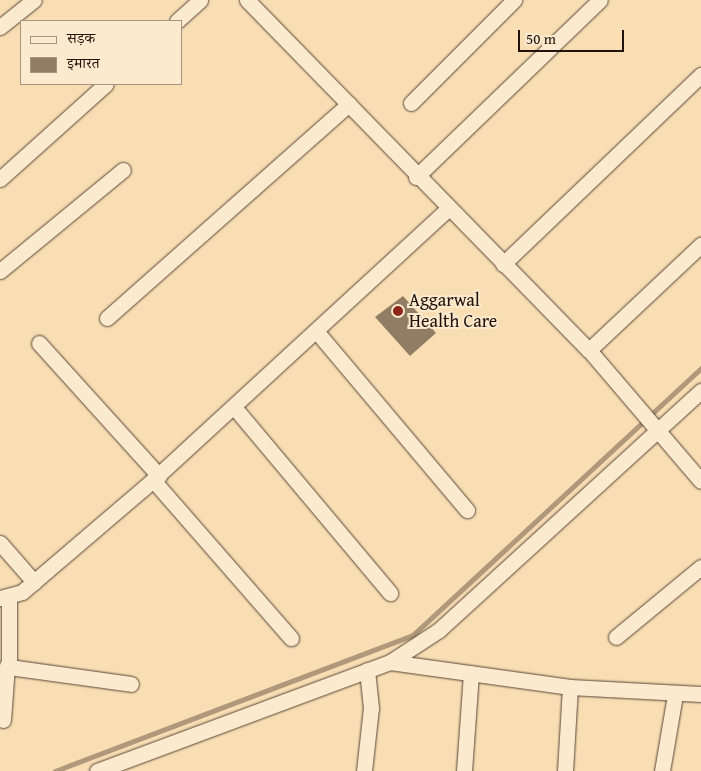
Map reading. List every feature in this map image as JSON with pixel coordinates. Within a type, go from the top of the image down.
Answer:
[{"type":"street","points":[[0,27],[34,0]]},
{"type":"street","points":[[177,20],[200,0]]},
{"type":"street","points":[[248,0],[349,104],[416,177],[589,350],[638,412],[701,481]]},
{"type":"street","points":[[411,103],[514,0]]},
{"type":"street","points":[[416,177],[600,0]]},
{"type":"street","points":[[503,264],[701,75]]},
{"type":"street","points":[[0,179],[105,85]]},
{"type":"street","points":[[107,318],[349,104]]},
{"type":"street","points":[[0,271],[123,170]]},
{"type":"street","points":[[3,720],[7,665],[4,598],[34,582],[156,478],[317,332],[448,209]]},
{"type":"street","points":[[589,350],[701,245]]},
{"type":"street","points":[[317,332],[467,510]]},
{"type":"street","points":[[39,343],[291,638]]},
{"type":"street","points":[[97,771],[390,662],[439,630],[654,428],[701,391]]},
{"type":"street","points":[[234,407],[390,592]]},
{"type":"street","points":[[0,543],[34,582]]},
{"type":"street","points":[[616,637],[701,567]]},
{"type":"street","points":[[390,662],[570,686],[675,695],[701,694]]},
{"type":"street","points":[[7,665],[131,684]]},
{"type":"street","points":[[364,771],[371,708],[367,670]]},
{"type":"street","points":[[464,771],[471,673]]},
{"type":"street","points":[[565,771],[570,686]]},
{"type":"street","points":[[662,771],[675,695]]},
{"type":"building","points":[[403,296],[436,333],[410,356],[375,317]]},
{"type":"waterway","points":[[55,771],[413,635],[701,368]]},
{"type":"place","name":"Aggarwal Health Care","points":[[398,311]]}]
